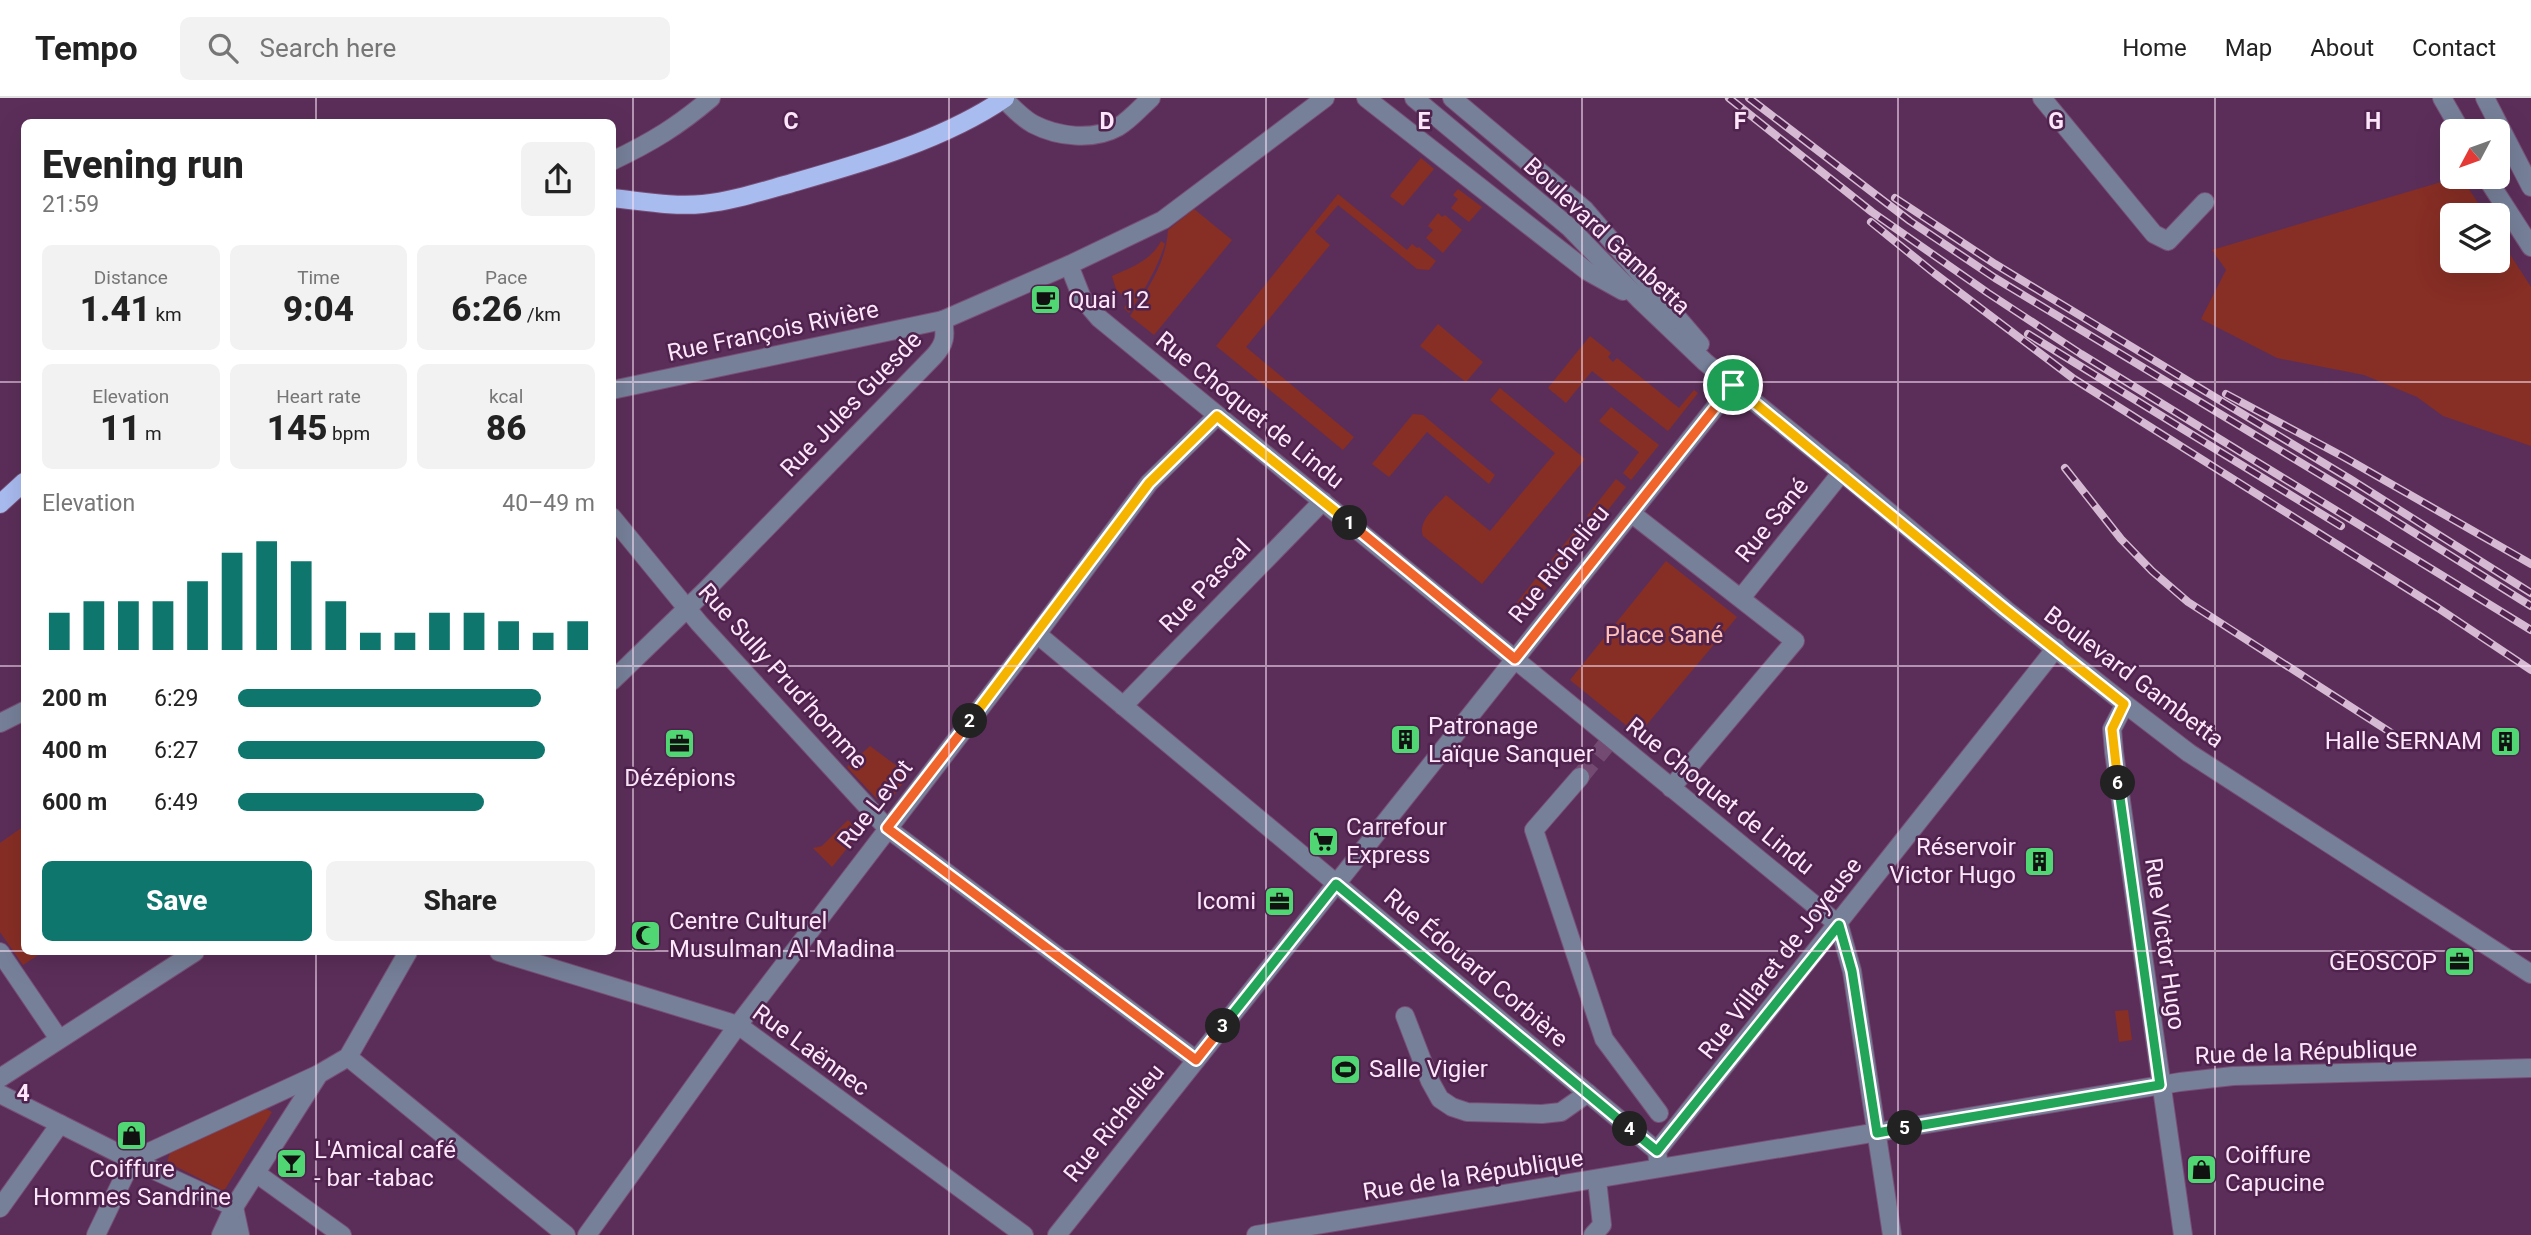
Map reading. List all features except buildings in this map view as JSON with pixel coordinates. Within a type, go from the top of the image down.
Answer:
[{"type":"main road","points":[[616,198],[671,204],[726,201],[848,167],[899,149],[982,114],[1005,98]]},
{"type":"main road","points":[[0,503],[21,485]]},
{"type":"street","points":[[616,159],[667,133],[711,98]]},
{"type":"street","points":[[1005,98],[1022,117],[1034,125],[1058,134],[1091,137],[1118,127],[1151,98]]},
{"type":"street","name":"Rue Jules Guesde","points":[[616,677],[688,608],[934,356],[942,347],[946,335],[943,320],[1163,220],[1325,98]]},
{"type":"street","points":[[1366,98],[1587,271],[1640,300]]},
{"type":"street","name":"Boulevard Gambetta","points":[[1414,98],[1569,227],[1705,362],[2124,704],[2189,753],[2531,974]]},
{"type":"street","name":"Boulevard Gambetta","points":[[1452,98],[1585,210],[1733,385]]},
{"type":"street","points":[[2042,98],[2154,233],[2168,240],[2205,202]]},
{"type":"street","points":[[2442,98],[2454,119]]},
{"type":"street","points":[[2485,98],[2531,187]]},
{"type":"street","points":[[2494,189],[2531,247]]},
{"type":"street","name":"Rue Choquet de Lindu","points":[[1069,265],[1082,299],[1099,318],[1839,925]]},
{"type":"street","name":"Rue François Rivière","points":[[616,389],[943,320]]},
{"type":"street","name":"Rue Richelieu","points":[[1057,1235],[1733,385]]},
{"type":"street","name":"Rue Levot","points":[[587,1235],[738,1025],[1149,483],[1217,416]]},
{"type":"street","name":"Rue Sané","points":[[1741,598],[1842,472]]},
{"type":"street","name":"Rue Pascal","points":[[1123,706],[1323,500]]},
{"type":"street","points":[[1631,513],[1795,641],[1671,788]]},
{"type":"street","name":"Rue Sully Prud'homme","points":[[616,522],[775,708],[887,828],[1196,1060]]},
{"type":"street","name":"Rue Édouard Corbière","points":[[1037,634],[1588,1093],[1658,1160]]},
{"type":"street","name":"Rue Villaret de Joyeuse","points":[[1658,1160],[2056,649]]},
{"type":"street","name":"Rue Victor Hugo","points":[[2124,704],[2112,729],[2114,752],[2183,1235]]},
{"type":"street","points":[[0,723],[21,717]]},
{"type":"street","points":[[1580,778],[1534,830],[1604,1039],[1659,1113]]},
{"type":"street","points":[[1839,925],[1852,971],[1892,1235]]},
{"type":"street","points":[[0,952],[59,1039]]},
{"type":"street","points":[[0,1078],[189,955]]},
{"type":"street","points":[[96,1235],[132,1160],[319,1074],[348,1057],[406,955]]},
{"type":"street","name":"Rue Laënnec","points":[[509,955],[738,1025],[1024,1235]]},
{"type":"street","points":[[1405,1016],[1430,1081],[1440,1099],[1452,1107],[1467,1112],[1542,1114],[1561,1112],[1588,1093]]},
{"type":"street","points":[[348,1057],[566,1235]]},
{"type":"street","name":"Rue de la République","points":[[1256,1235],[1597,1180],[1658,1160],[1877,1133],[2160,1085],[2233,1076],[2531,1069]]},
{"type":"street","points":[[220,1235],[234,1208],[319,1074]]},
{"type":"street","points":[[0,1094],[234,1208]]},
{"type":"street","points":[[0,1208],[60,1124]]},
{"type":"street","points":[[256,1173],[342,1235]]},
{"type":"street","points":[[1597,1180],[1600,1232]]},
{"type":"street","points":[[234,1208],[240,1235]]},
{"type":"green space","points":[[1421,158],[1434,169],[1403,206],[1390,196]]},
{"type":"green space","points":[[2440,182],[2440,189],[2469,189],[2478,203],[2440,203],[2440,273],[2510,273],[2510,254],[2531,287],[2531,446],[2443,416],[2417,397],[2364,375],[2277,358],[2201,319],[2226,270],[2212,250]]},
{"type":"green space","points":[[1458,189],[1482,207],[1469,222],[1451,208],[1458,199],[1453,195]]},
{"type":"green space","points":[[1338,194],[1407,250],[1412,244],[1436,261],[1429,270],[1417,269],[1338,205],[1315,232],[1330,245],[1246,347],[1354,437],[1343,450],[1216,346]]},
{"type":"green space","points":[[1194,209],[1232,240],[1154,335],[1130,316],[1160,265],[1168,230]]},
{"type":"green space","points":[[1438,213],[1442,217],[1445,215],[1462,230],[1443,253],[1426,238],[1433,230],[1428,226]]},
{"type":"green space","points":[[1161,241],[1165,244],[1158,262],[1129,313],[1124,308],[1129,301],[1116,289],[1112,276],[1146,258]]},
{"type":"green space","points":[[1438,324],[1483,362],[1466,382],[1420,346]]},
{"type":"green space","points":[[1590,336],[1611,353],[1608,357],[1613,362],[1617,358],[1679,408],[1694,390],[1698,393],[1668,431],[1592,371],[1566,403],[1548,388]]},
{"type":"green space","points":[[1500,388],[1585,459],[1482,584],[1423,536],[1422,530],[1425,519],[1446,495],[1490,531],[1555,453],[1490,400]]},
{"type":"green space","points":[[1611,407],[1659,445],[1631,480],[1623,473],[1639,452],[1599,421]]},
{"type":"green space","points":[[1413,414],[1423,415],[1495,475],[1489,484],[1427,432],[1389,477],[1372,464]]},
{"type":"green space","points":[[1616,479],[1626,487],[1597,524],[1587,516]]},
{"type":"green space","points":[[1581,524],[1591,532],[1561,569],[1551,560]]},
{"type":"green space","name":"Place Sané","points":[[1666,561],[1737,617],[1638,735],[1570,680]]},
{"type":"green space","points":[[1545,567],[1556,576],[1526,614],[1515,605]]},
{"type":"green space","points":[[870,746],[909,775],[890,800],[877,799],[847,767]]},
{"type":"green space","points":[[848,820],[858,835],[832,867],[813,848],[822,846]]},
{"type":"green space","points":[[21,828],[21,955],[38,955],[23,965],[0,932],[0,843]]},
{"type":"green space","points":[[2128,1010],[2132,1040],[2119,1042],[2115,1011]]},
{"type":"green space","points":[[263,1107],[272,1112],[224,1191],[167,1162],[171,1149]]},
{"type":"tunnel","points":[[1580,777],[1611,739]]},
{"type":"railway","points":[[1729,98],[1872,212],[1988,293],[2081,354],[2531,630]]},
{"type":"railway","points":[[1749,98],[1910,221],[1995,278],[2346,490],[2531,606]]},
{"type":"railway","points":[[1895,198],[1995,264],[2350,479],[2531,593]]},
{"type":"railway","points":[[1871,222],[2074,379],[2438,608],[2531,670]]},
{"type":"railway","points":[[2028,334],[2341,526]]},
{"type":"railway","points":[[2226,394],[2342,456],[2531,564]]},
{"type":"railway","points":[[2065,468],[2121,539],[2188,602],[2407,743]]},
{"type":"place","name":"Quai 12","points":[[1045,300]]},
{"type":"place","name":"Patronage Laïque Sanquer","points":[[1405,740]]},
{"type":"place","name":"Halle SERNAM","points":[[2505,741]]},
{"type":"place","name":"Dézépions","points":[[680,744]]},
{"type":"place","name":"Carrefour Express","points":[[1323,841]]},
{"type":"place","name":"Réservoir Victor Hugo","points":[[2039,861]]},
{"type":"place","name":"Icomi","points":[[1279,901]]},
{"type":"place","name":"Centre Culturel Musulman Al Madina","points":[[646,935]]},
{"type":"place","name":"GEOSCOP","points":[[2460,962]]},
{"type":"place","name":"Salle Vigier","points":[[1346,1069]]},
{"type":"place","name":"Coiffure Hommes Sandrine","points":[[132,1135]]},
{"type":"place","name":"L'Amical café - bar -tabac","points":[[291,1164]]},
{"type":"place","name":"Coiffure Capucine","points":[[2202,1169]]},
{"type":"route","points":[[1733,385],[2124,704],[2112,729],[2114,752],[2160,1085],[1877,1133],[1852,971],[1839,925],[1657,1151],[1336,884],[1196,1060],[887,828],[1037,634],[1149,483],[1217,416],[1515,659],[1733,385]]}]
